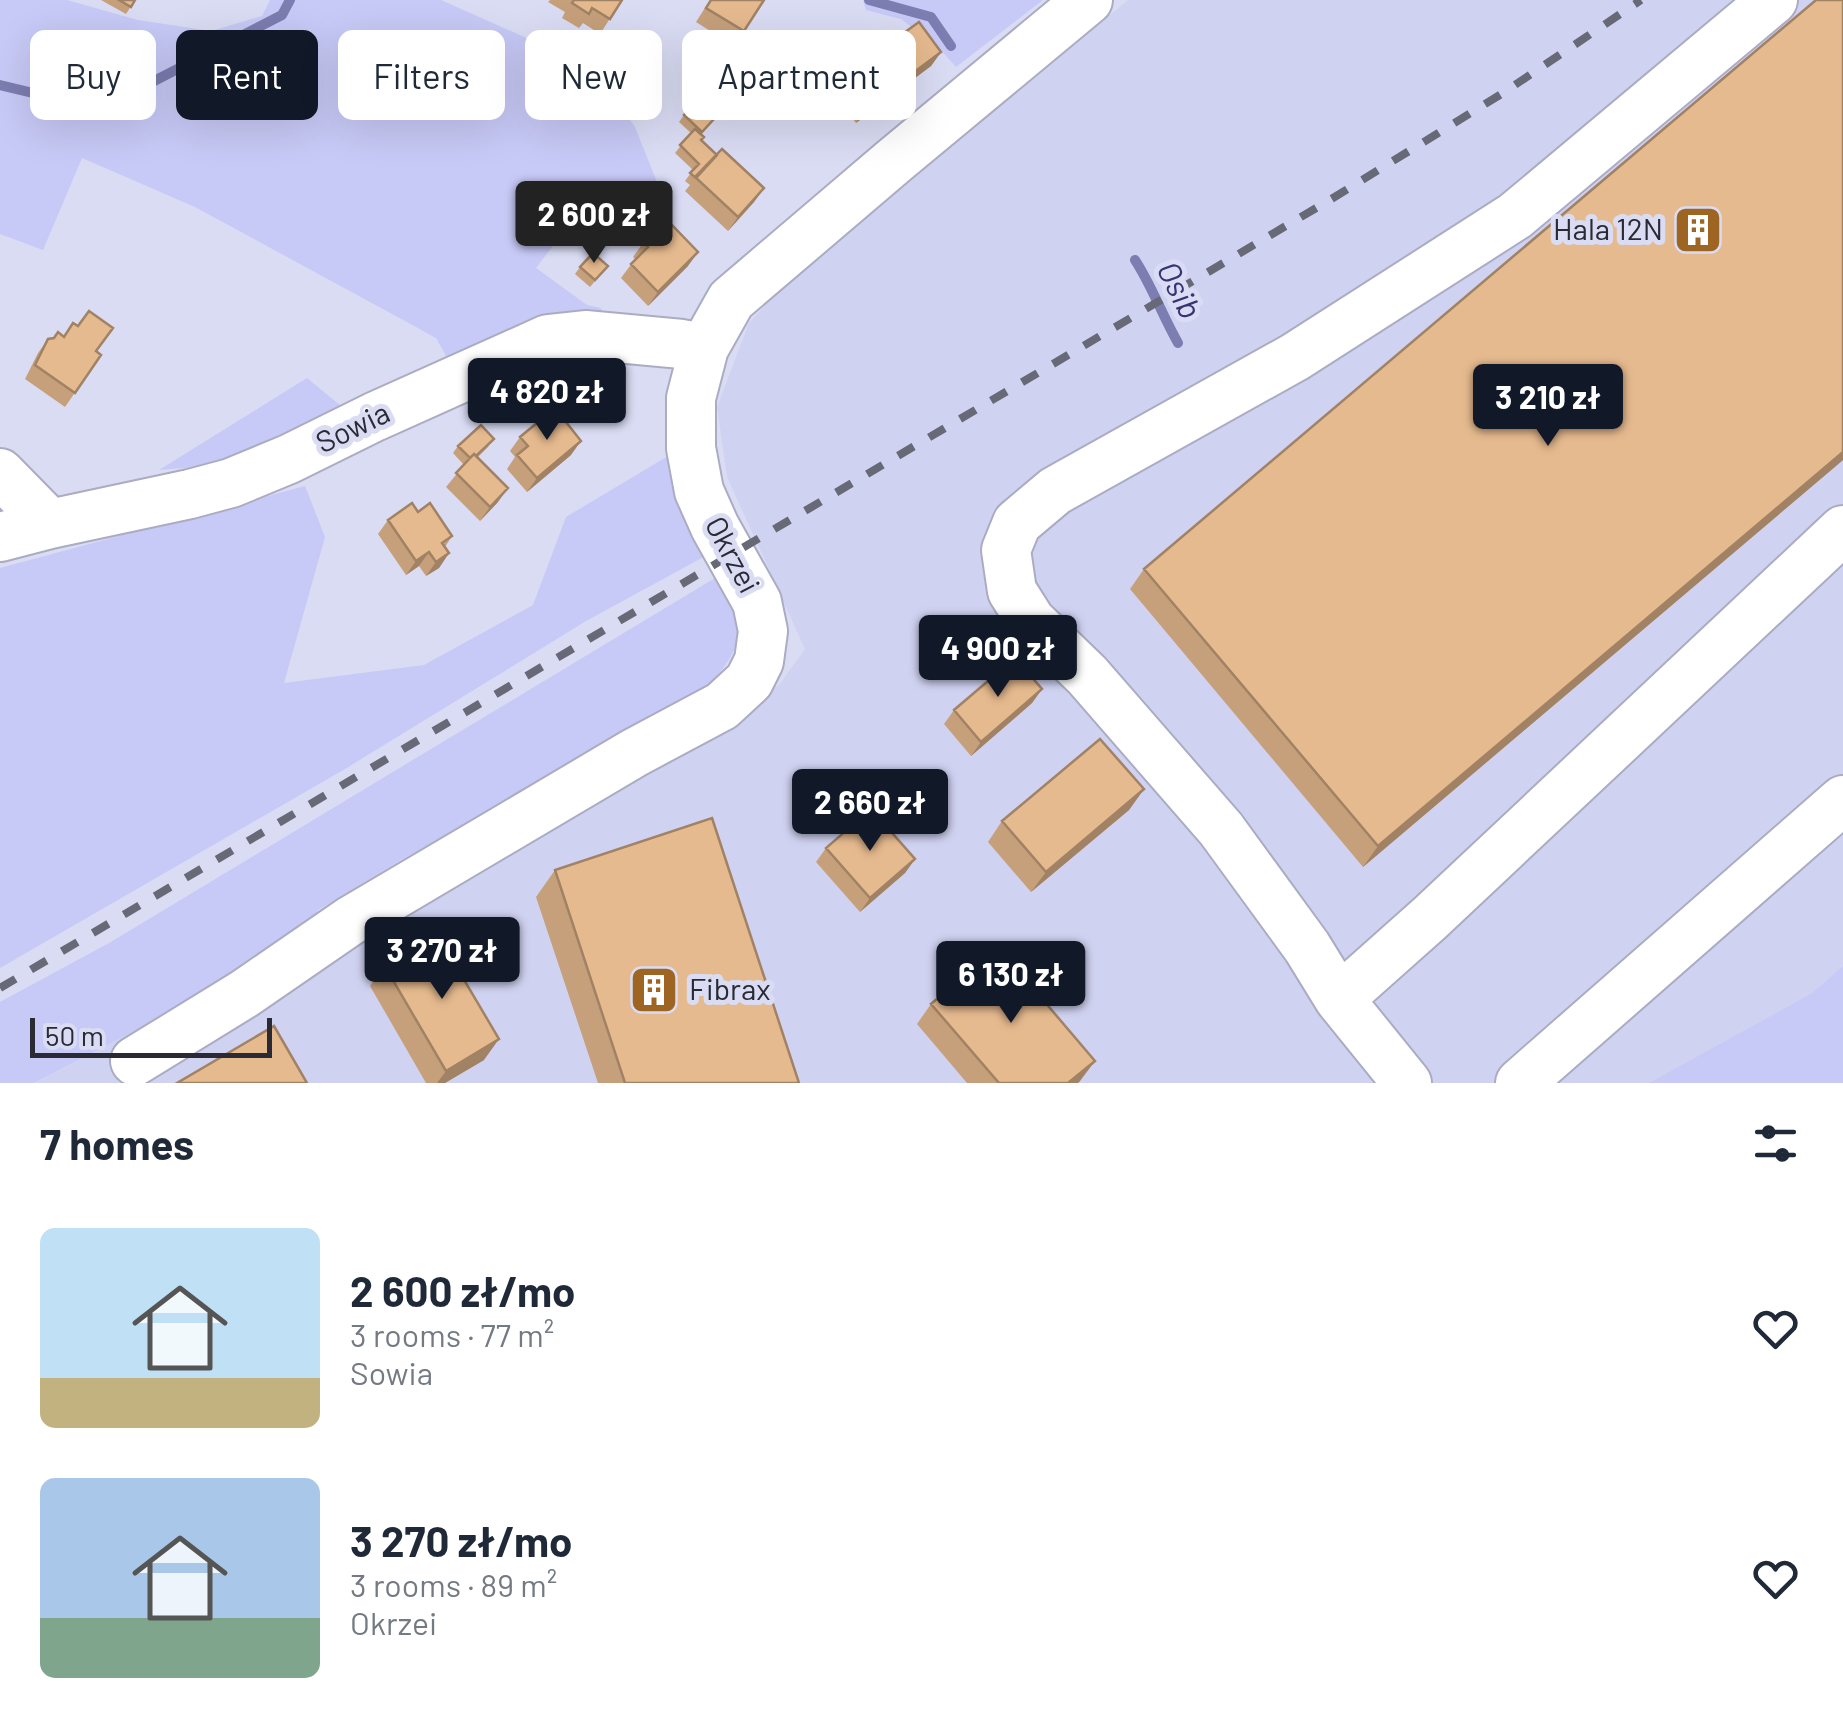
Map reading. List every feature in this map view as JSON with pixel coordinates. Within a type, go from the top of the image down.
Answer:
[{"type":"street","name":"Okrzei","points":[[134,1060],[244,994],[350,920],[634,752],[722,706],[748,681],[760,660],[764,631],[757,602],[699,491],[691,448],[691,398],[704,348],[730,300],[741,290],[1088,0]]},
{"type":"street","points":[[1407,1083],[1339,999],[1307,947],[1222,829],[1086,675],[1031,621],[1012,591],[1006,550],[1016,522],[1055,491],[1294,357],[1515,216],[1773,0]]},
{"type":"street","name":"Sowia","points":[[0,537],[231,482],[548,339],[585,334],[704,348]]},
{"type":"street","points":[[0,473],[50,524]]},
{"type":"street","points":[[1339,999],[1843,530]]},
{"type":"street","points":[[1520,1083],[1843,800]]},
{"type":"shaded area","points":[[0,0],[67,0],[138,20],[204,30],[176,30],[176,120],[318,120],[318,30],[214,30],[262,16],[270,0],[441,0],[525,37],[525,120],[630,120],[668,210],[578,213],[536,268],[587,305],[601,308],[605,319],[449,361],[436,338],[195,207],[82,158],[43,250],[0,234]]},
{"type":"shaded area","points":[[863,0],[1043,0],[956,67],[939,48],[901,19],[866,10]]},
{"type":"shaded area","points":[[1128,0],[1843,0],[1843,966],[1812,993],[1649,1083],[35,1083],[698,739],[779,685],[805,649],[727,477],[717,407],[749,323],[800,268]]},
{"type":"shaded area","points":[[307,378],[347,411],[209,466],[159,470]]},
{"type":"shaded area","points":[[668,456],[709,554],[586,621],[345,769],[0,968],[0,568],[305,486],[325,537],[284,683],[424,665],[533,605],[566,517]]},
{"type":"shaded area","points":[[720,575],[737,608],[741,628],[729,660],[701,694],[318,910],[301,945],[34,1083],[0,1083],[0,1002],[109,943]]},
{"type":"shaded area","points":[[1843,966],[1843,1083],[1649,1083],[1812,993]]},
{"type":"building","points":[[622,0],[610,19],[592,8],[589,14],[572,3]]},
{"type":"building","points":[[711,0],[764,0],[745,30],[706,8]]},
{"type":"building","name":"Hala 12N","points":[[1816,0],[1843,0],[1843,452],[1378,846],[1144,569]]},
{"type":"building","points":[[919,22],[941,52],[916,71],[916,30],[908,30]]},
{"type":"building","points":[[689,120],[713,120],[702,132]]},
{"type":"building","points":[[695,129],[717,155],[696,178],[690,173],[699,164],[680,145]]},
{"type":"building","points":[[722,149],[764,188],[738,217],[695,177]]},
{"type":"building","points":[[671,224],[698,252],[658,292],[631,264],[648,247],[643,243],[652,234],[657,238]]},
{"type":"building","points":[[593,253],[608,266],[595,280],[580,267]]},
{"type":"building","points":[[89,311],[113,328],[96,351],[101,355],[75,393],[35,365],[48,339],[58,332],[64,337],[73,323],[78,326]]},
{"type":"building","points":[[555,408],[581,441],[537,478],[517,455],[528,446],[520,437]]},
{"type":"building","points":[[481,425],[494,439],[470,458],[458,446]]},
{"type":"building","points":[[474,454],[508,488],[490,507],[456,473]]},
{"type":"building","points":[[412,503],[418,512],[430,503],[452,536],[442,543],[449,553],[436,562],[429,552],[416,561],[388,520]]},
{"type":"building","points":[[1015,658],[1042,689],[981,742],[954,710]]},
{"type":"building","points":[[1100,739],[1144,789],[1046,872],[1002,821]]},
{"type":"building","points":[[871,809],[915,859],[870,898],[826,848]]},
{"type":"building","name":"Fibrax","points":[[712,818],[799,1083],[625,1083],[555,870]]},
{"type":"building","points":[[437,934],[499,1039],[446,1071],[384,965]]},
{"type":"building","points":[[998,947],[1095,1061],[1068,1083],[999,1083],[931,1004]]},
{"type":"building","points":[[274,1026],[307,1083],[177,1083]]},
{"type":"waterway","name":"Osib","points":[[0,85],[100,109],[282,15],[290,0]]},
{"type":"waterway","name":"Osib","points":[[869,0],[931,17],[951,46]]},
{"type":"waterway","name":"Osib","points":[[1135,260],[1178,343]]},
{"type":"railway","points":[[0,988],[1333,198],[1503,93],[1641,0]]},
{"type":"place","name":"Hala 12N","points":[[1698,230]]},
{"type":"place","name":"Fibrax","points":[[654,990]]}]
